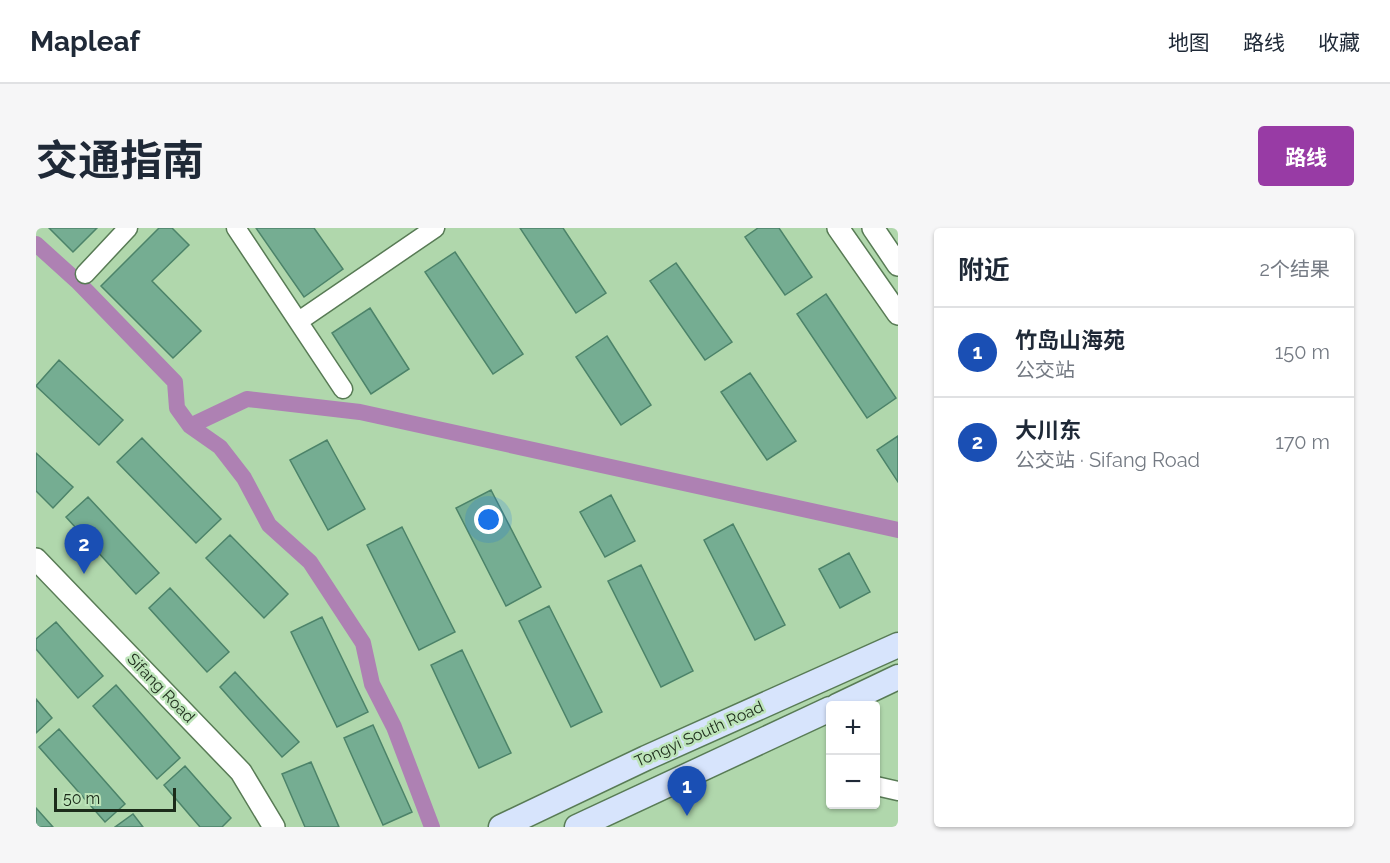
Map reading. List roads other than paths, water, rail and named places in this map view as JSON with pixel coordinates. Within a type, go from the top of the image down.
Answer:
[{"type":"main road","name":"Tongyi South Road","points":[[501,827],[646,758],[898,645]]},
{"type":"main road","points":[[846,701],[898,677]]},
{"type":"main road","name":"Tongyi South Road","points":[[577,827],[826,711]]},
{"type":"street","points":[[85,274],[128,228]]},
{"type":"street","points":[[236,228],[343,389]]},
{"type":"street","points":[[298,321],[435,228]]},
{"type":"street","points":[[838,228],[898,314]]},
{"type":"street","points":[[873,228],[898,265]]},
{"type":"street","name":"Sifang Road","points":[[36,559],[241,772],[274,827]]},
{"type":"street","points":[[880,787],[898,791]]},
{"type":"waterway","points":[[36,244],[77,281],[175,382],[177,408],[190,426],[220,447],[244,478],[269,525],[310,562],[363,643],[372,684],[394,727],[432,827]]},
{"type":"waterway","points":[[190,426],[247,399],[360,412],[898,530]]},
{"type":"place","name":"大川东","points":[[84,574]]},
{"type":"place","name":"竹岛山海苑","points":[[687,816]]}]
